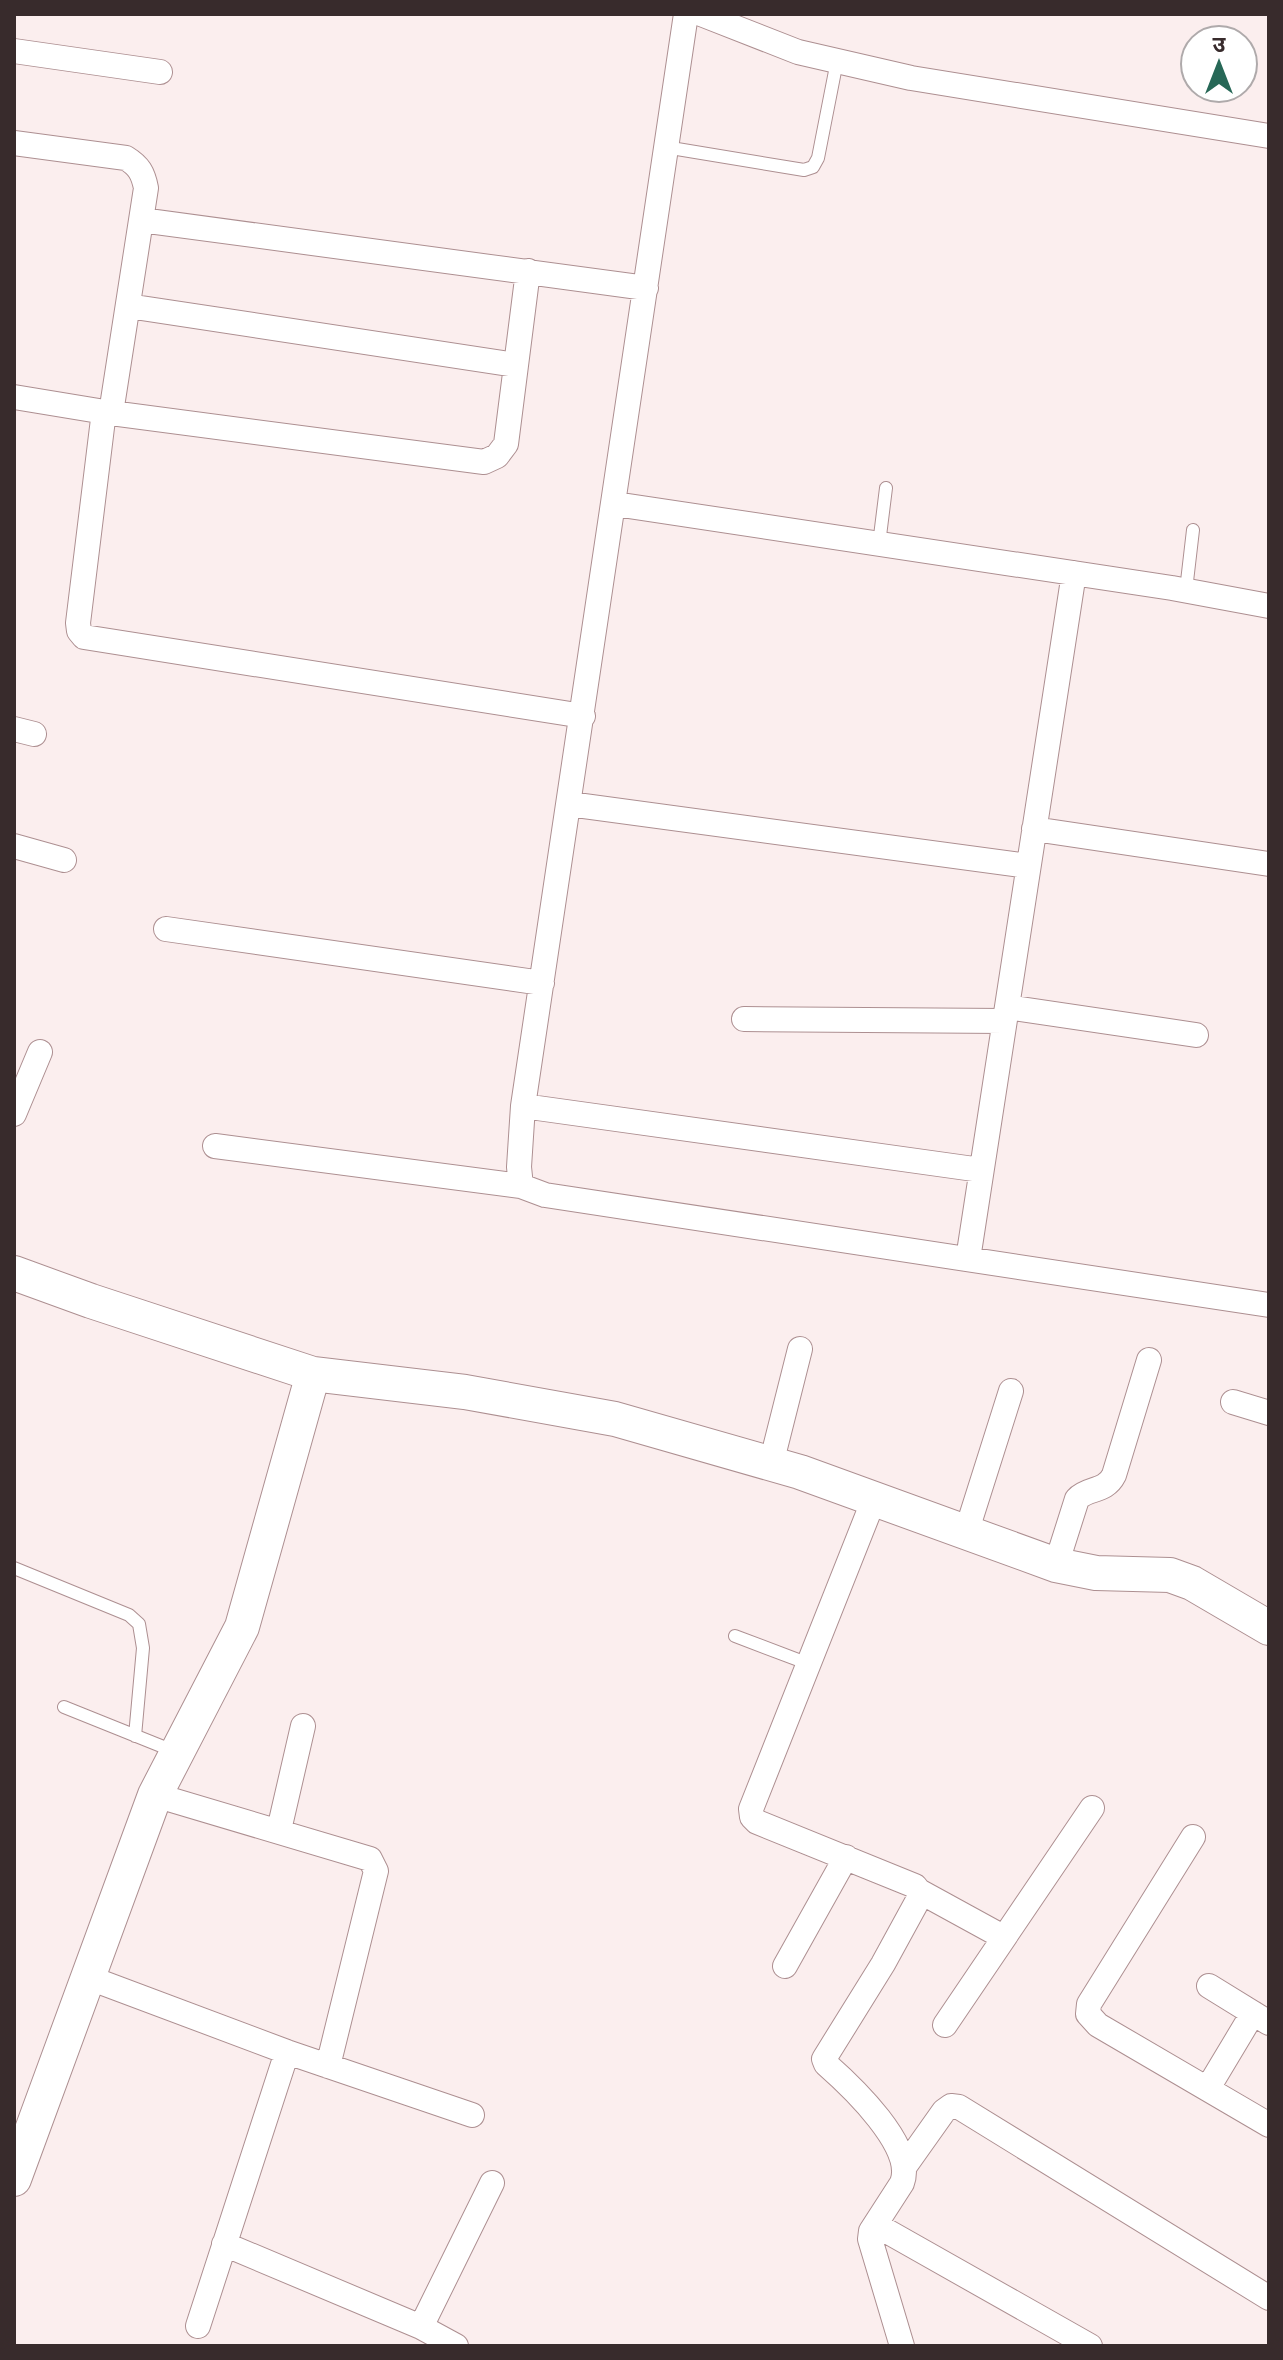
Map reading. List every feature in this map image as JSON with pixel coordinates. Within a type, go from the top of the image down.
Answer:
[{"type":"street","points":[[521,1186],[519,1167],[523,1106],[686,14]]},
{"type":"street","points":[[701,14],[798,52],[911,78],[1269,136]]},
{"type":"street","points":[[14,51],[160,72]]},
{"type":"street","points":[[14,143],[126,158],[143,173],[146,188],[108,412],[78,623],[84,637],[583,716]]},
{"type":"street","points":[[141,220],[646,288]]},
{"type":"street","points":[[14,397],[484,462],[497,456],[506,444],[528,271]]},
{"type":"street","points":[[128,306],[516,365]]},
{"type":"street","points":[[615,504],[1186,590],[1269,606]]},
{"type":"street","points":[[968,1259],[1074,573]]},
{"type":"street","points":[[569,804],[1028,866]]},
{"type":"street","points":[[1034,829],[1269,864]]},
{"type":"street","points":[[14,846],[64,860]]},
{"type":"street","points":[[166,929],[542,983]]},
{"type":"street","points":[[744,1019],[1006,1014],[1196,1035]]},
{"type":"street","points":[[14,1114],[40,1052]]},
{"type":"street","points":[[523,1106],[981,1170]]},
{"type":"street","points":[[215,1146],[521,1186],[545,1195],[1269,1305]]},
{"type":"street","points":[[14,1273],[313,1374],[465,1392],[615,1419],[771,1464],[1056,1565],[1096,1573],[1170,1575],[1192,1583],[1269,1628]]},
{"type":"street","points":[[771,1464],[800,1349]]},
{"type":"street","points":[[1056,1565],[1077,1499],[1081,1494],[1105,1487],[1114,1475],[1149,1360]]},
{"type":"street","points":[[14,2179],[155,1795],[242,1627],[313,1374]]},
{"type":"street","points":[[966,1533],[1011,1391]]},
{"type":"street","points":[[1233,1402],[1269,1413]]},
{"type":"street","points":[[874,1499],[751,1809],[752,1817],[757,1822],[915,1886],[1003,1937]]},
{"type":"street","points":[[279,1830],[303,1726]]},
{"type":"street","points":[[155,1795],[370,1859],[376,1871],[328,2066]]},
{"type":"street","points":[[945,2025],[1092,1808]]},
{"type":"street","points":[[1193,1837],[1089,2004],[1088,2014],[1098,2025],[1269,2125]]},
{"type":"street","points":[[785,1966],[846,1857]]},
{"type":"street","points":[[905,2166],[887,2131],[853,2088],[824,2059],[883,1964],[918,1900],[919,1891]]},
{"type":"street","points":[[87,1977],[287,2052],[472,2115]]},
{"type":"street","points":[[1208,2088],[1261,2018],[1209,1986]]},
{"type":"street","points":[[198,2326],[287,2052]]},
{"type":"street","points":[[902,2346],[870,2239],[902,2183],[905,2166],[944,2111],[951,2106],[959,2107],[1269,2298]]},
{"type":"street","points":[[421,2327],[492,2183]]},
{"type":"street","points":[[876,2225],[1090,2346]]},
{"type":"street","points":[[224,2244],[421,2327],[456,2346]]},
{"type":"lane","points":[[665,147],[804,170],[813,167],[818,158],[837,61]]},
{"type":"lane","points":[[879,544],[886,488]]},
{"type":"lane","points":[[1186,590],[1193,530]]},
{"type":"lane","points":[[14,1568],[129,1615],[139,1624],[143,1648],[135,1736]]},
{"type":"lane","points":[[735,1636],[809,1664]]},
{"type":"lane","points":[[64,1707],[177,1752]]}]
